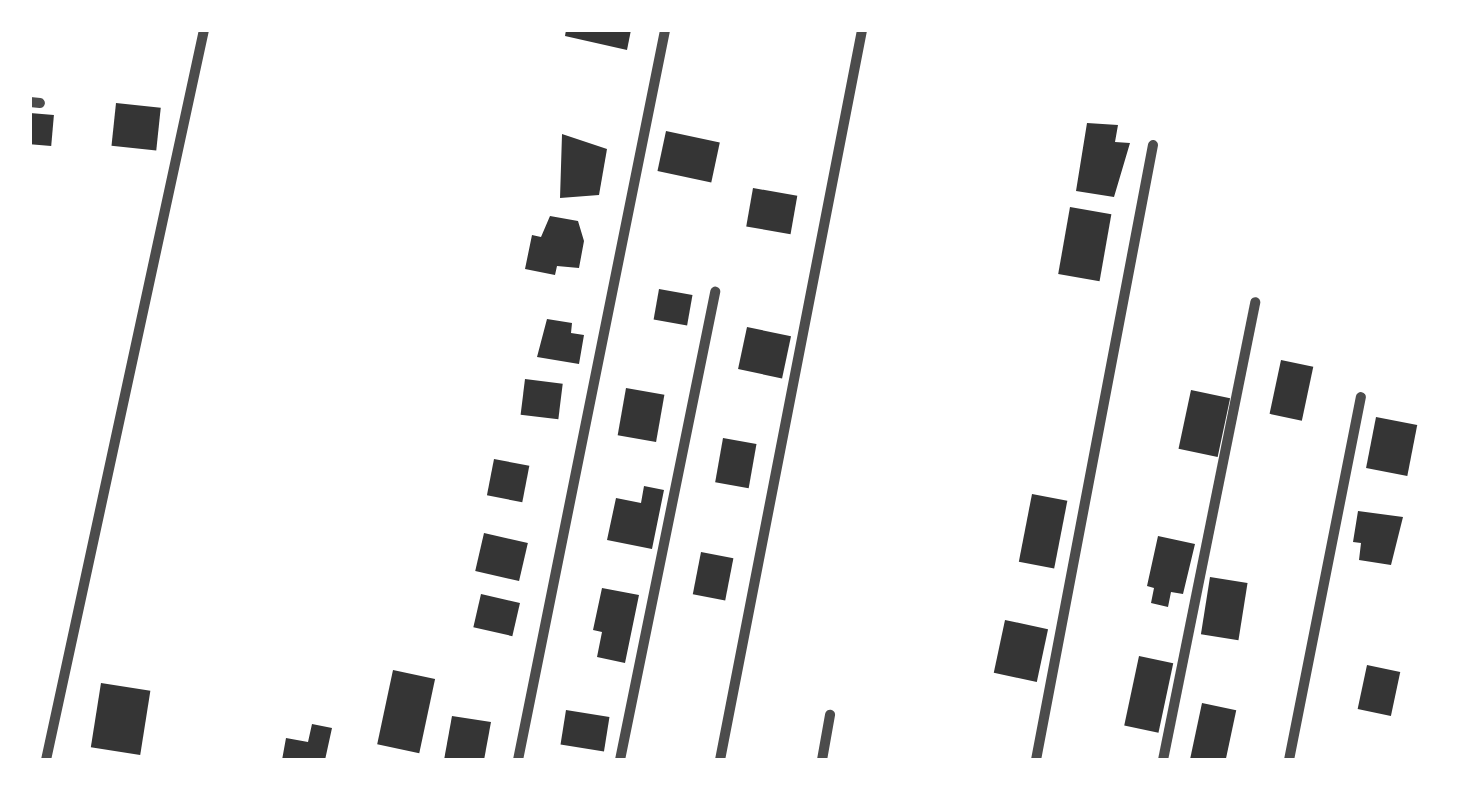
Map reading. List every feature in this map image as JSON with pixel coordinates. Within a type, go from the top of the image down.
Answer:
[{"type":"street","points":[[46,760],[204,30]]},
{"type":"street","points":[[518,760],[665,30]]},
{"type":"street","points":[[720,760],[862,30]]},
{"type":"street","points":[[1036,760],[1154,145]]},
{"type":"street","points":[[620,760],[715,292]]},
{"type":"street","points":[[1163,760],[1256,302]]},
{"type":"street","points":[[1289,760],[1361,396]]},
{"type":"street","points":[[822,760],[830,714]]},
{"type":"building","points":[[566,30],[631,30],[627,50],[565,36]]},
{"type":"building","points":[[116,103],[161,108],[156,150],[112,146]]},
{"type":"building","points":[[30,113],[54,115],[51,146],[30,144]]},
{"type":"building","points":[[1087,123],[1118,125],[1115,142],[1130,143],[1114,197],[1076,191]]},
{"type":"building","points":[[666,131],[720,142],[711,183],[657,171]]},
{"type":"building","points":[[562,134],[607,149],[599,195],[560,198]]},
{"type":"building","points":[[753,188],[797,196],[791,234],[746,226]]},
{"type":"building","points":[[1070,207],[1111,214],[1100,281],[1058,274]]},
{"type":"building","points":[[550,216],[578,221],[584,241],[579,268],[557,266],[555,275],[525,269],[532,235],[541,237]]},
{"type":"building","points":[[659,289],[692,295],[687,325],[654,320]]},
{"type":"building","points":[[547,319],[572,323],[571,333],[584,335],[579,364],[537,357]]},
{"type":"building","points":[[747,327],[791,336],[782,378],[738,369]]},
{"type":"building","points":[[1281,360],[1313,367],[1302,421],[1270,414]]},
{"type":"building","points":[[525,379],[563,384],[558,419],[521,415]]},
{"type":"building","points":[[626,388],[664,395],[656,442],[618,435]]},
{"type":"building","points":[[1191,390],[1230,398],[1218,457],[1179,449]]},
{"type":"building","points":[[1376,417],[1417,425],[1407,476],[1366,468]]},
{"type":"building","points":[[723,438],[756,444],[749,488],[715,482]]},
{"type":"building","points":[[494,459],[529,466],[522,502],[487,495]]},
{"type":"building","points":[[644,486],[664,490],[652,549],[607,540],[616,498],[641,503]]},
{"type":"building","points":[[1032,494],[1067,501],[1054,569],[1019,562]]},
{"type":"building","points":[[1358,511],[1403,517],[1391,565],[1359,560],[1361,543],[1353,542]]},
{"type":"building","points":[[484,533],[528,543],[519,581],[475,571]]},
{"type":"building","points":[[1158,536],[1195,544],[1183,594],[1171,592],[1168,607],[1151,603],[1154,588],[1147,586]]},
{"type":"building","points":[[701,552],[733,558],[725,601],[693,594]]},
{"type":"building","points":[[1210,577],[1248,583],[1238,640],[1201,634]]},
{"type":"building","points":[[602,588],[639,595],[625,663],[597,657],[602,632],[593,630]]},
{"type":"building","points":[[481,594],[520,603],[512,636],[473,627]]},
{"type":"building","points":[[1005,620],[1048,629],[1037,682],[994,673]]},
{"type":"building","points":[[1139,656],[1173,663],[1158,733],[1124,725]]},
{"type":"building","points":[[1367,665],[1400,672],[1391,716],[1358,709]]},
{"type":"building","points":[[393,670],[435,679],[419,753],[377,744]]},
{"type":"building","points":[[101,683],[150,691],[140,755],[91,747]]},
{"type":"building","points":[[1202,703],[1236,710],[1226,760],[1190,760]]},
{"type":"building","points":[[566,710],[609,717],[604,751],[561,745]]},
{"type":"building","points":[[452,716],[491,722],[484,760],[444,760]]},
{"type":"building","points":[[312,724],[332,728],[325,760],[282,760],[286,738],[308,742]]}]
